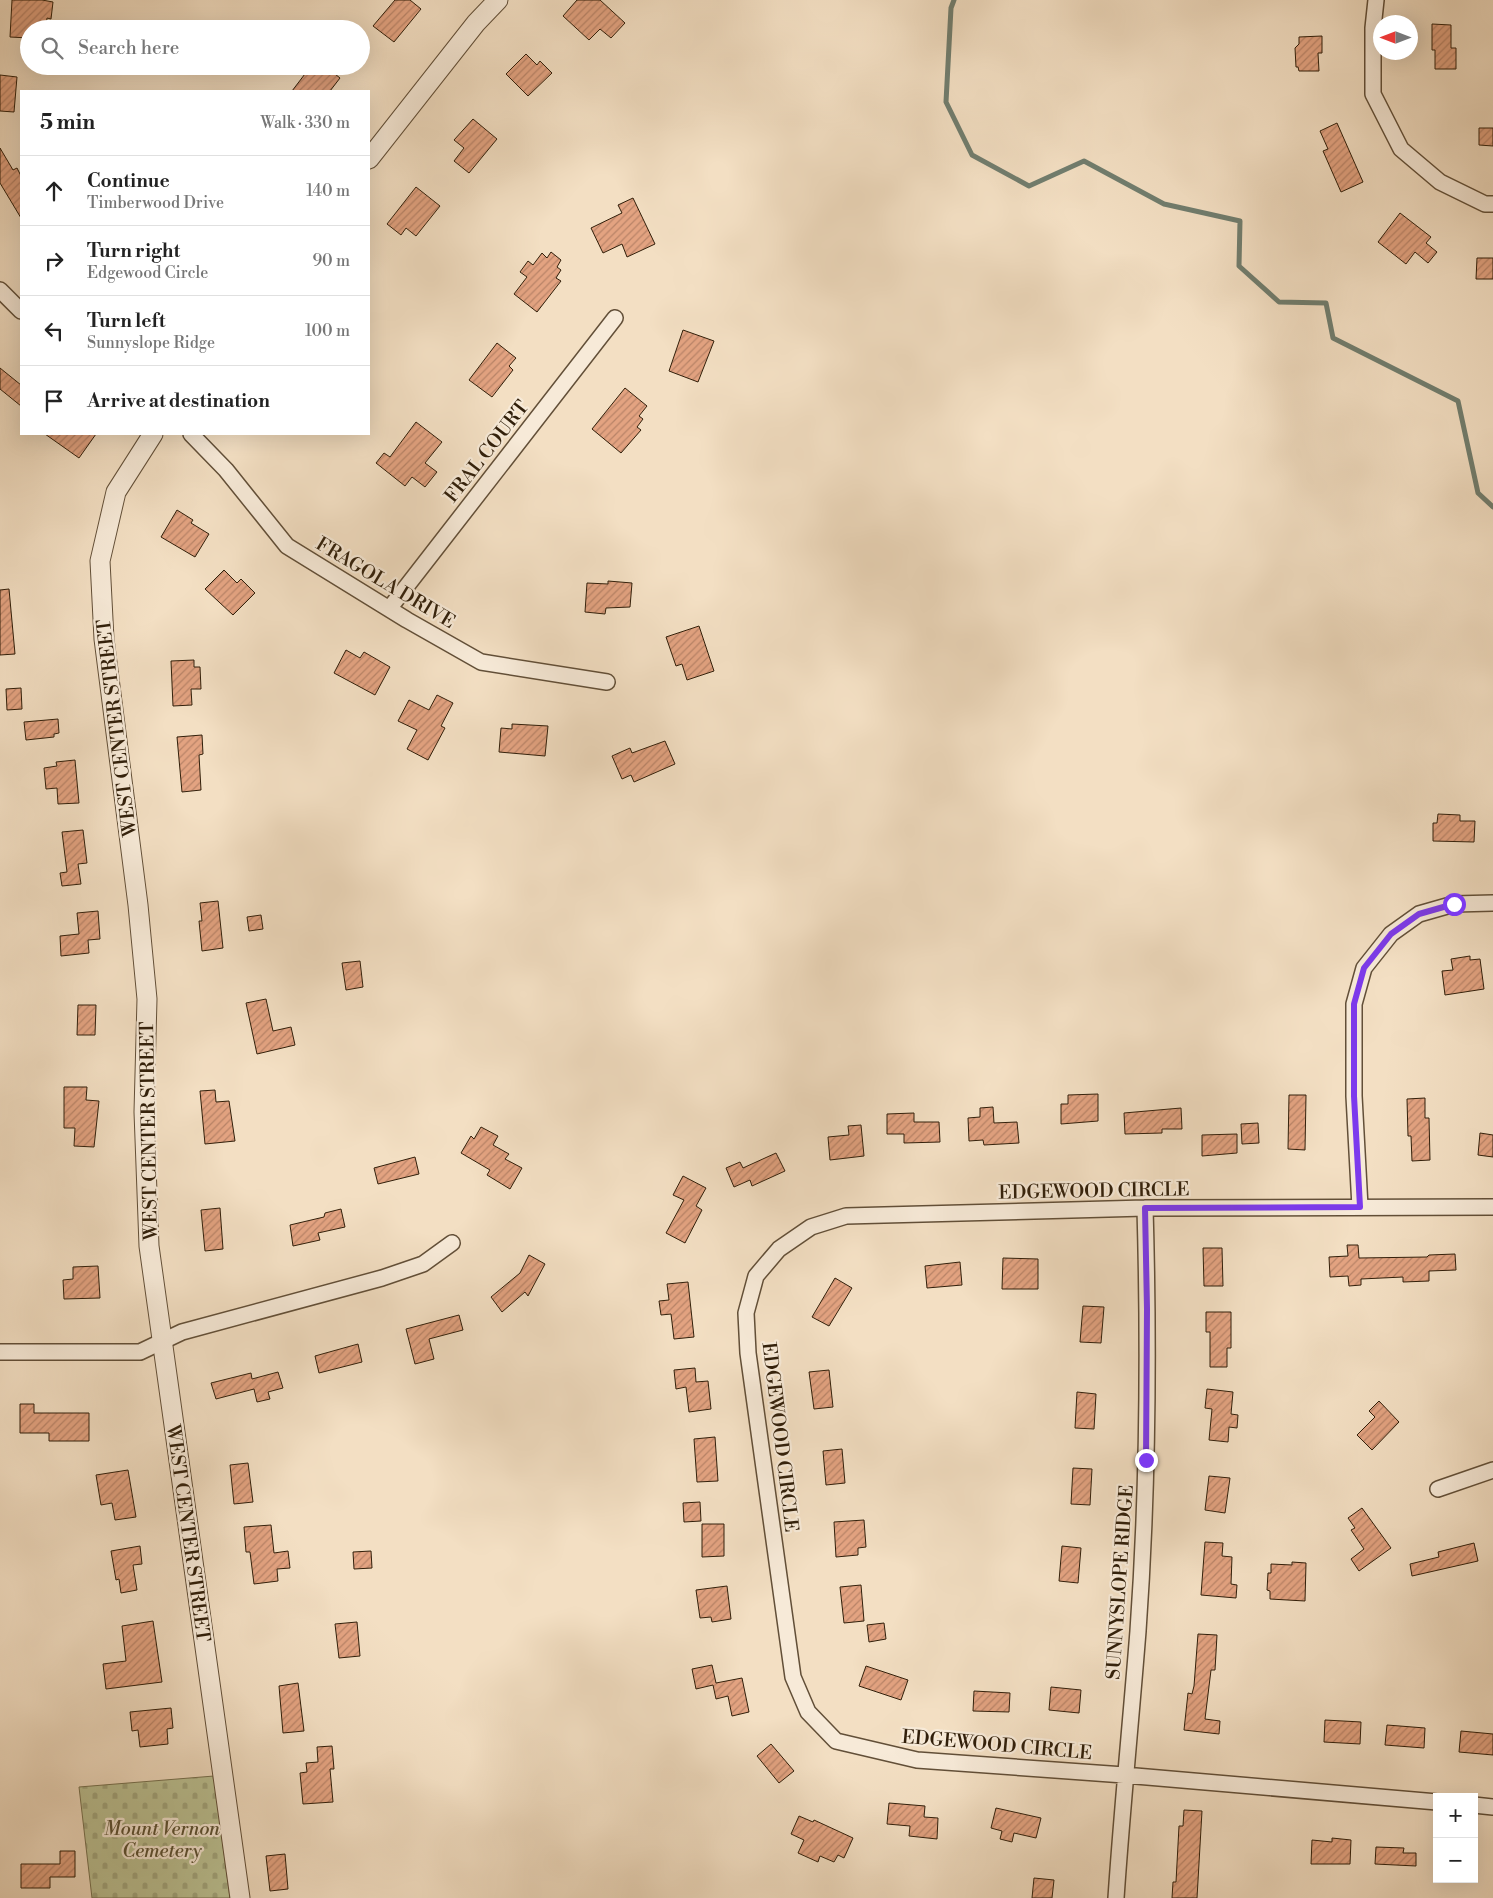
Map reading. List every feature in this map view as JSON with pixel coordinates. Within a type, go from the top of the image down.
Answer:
[{"type":"street","points":[[370,158],[476,22],[498,0]]},
{"type":"street","points":[[1376,0],[1373,28],[1374,94],[1401,149],[1440,182],[1485,204],[1493,204]]},
{"type":"street","points":[[0,290],[20,310]]},
{"type":"street","name":"FRAL COURT","points":[[389,609],[615,318]]},
{"type":"street","name":"WEST CENTER STREET","points":[[152,435],[116,492],[100,561],[104,639],[138,904],[147,999],[145,1179],[149,1246],[240,1898]]},
{"type":"street","name":"FRAGOLA DRIVE","points":[[192,435],[226,470],[287,546],[389,609],[481,662],[608,682]]},
{"type":"street","points":[[1360,1207],[1354,1096],[1354,1004],[1364,968],[1391,934],[1419,914],[1454,904],[1493,903]]},
{"type":"street","name":"EDGEWOOD CIRCLE","points":[[1433,1802],[1124,1774],[917,1760],[836,1742],[808,1712],[793,1677],[748,1353],[746,1313],[756,1276],[779,1249],[810,1227],[846,1216],[1145,1208],[1493,1207]]},
{"type":"street","name":"SUNNYSLOPE RIDGE","points":[[1116,1898],[1124,1774],[1138,1630],[1146,1460],[1147,1309],[1145,1208]]},
{"type":"street","points":[[0,1352],[140,1352],[182,1332],[382,1278],[423,1264],[452,1243]]},
{"type":"street","points":[[1438,1489],[1493,1470]]},
{"type":"street","points":[[1478,1805],[1493,1807]]},
{"type":"green space","name":"Mount Vernon Cemetery","points":[[214,1776],[230,1898],[92,1898],[79,1787]]},
{"type":"building","points":[[12,0],[53,2],[51,19],[20,20],[20,38],[10,37]]},
{"type":"building","points":[[395,0],[410,0],[421,9],[394,42],[373,26]]},
{"type":"building","points":[[577,0],[600,0],[625,23],[611,38],[600,29],[589,40],[563,16]]},
{"type":"building","points":[[1432,24],[1451,25],[1451,48],[1456,48],[1456,69],[1435,69],[1435,50],[1432,50]]},
{"type":"building","points":[[1322,36],[1322,53],[1318,53],[1319,71],[1299,71],[1298,67],[1296,67],[1295,48],[1299,44],[1299,37]]},
{"type":"building","points":[[526,54],[537,65],[540,61],[552,73],[528,96],[506,74]]},
{"type":"building","points":[[0,75],[17,77],[14,112],[0,111]]},
{"type":"building","points":[[304,75],[336,75],[340,78],[331,90],[293,90]]},
{"type":"building","points":[[473,119],[497,139],[469,173],[454,161],[464,148],[454,140]]},
{"type":"building","points":[[1337,123],[1363,182],[1341,192],[1323,151],[1328,149],[1320,131]]},
{"type":"building","points":[[1479,128],[1493,128],[1493,146],[1479,145]]},
{"type":"building","points":[[0,148],[13,170],[17,168],[20,174],[20,216],[0,183]]},
{"type":"building","points":[[416,187],[440,206],[416,236],[406,228],[401,235],[387,224]]},
{"type":"building","points":[[633,198],[655,244],[627,257],[622,244],[603,253],[591,228],[622,213],[618,205]]},
{"type":"building","points":[[1400,213],[1431,237],[1426,243],[1437,252],[1428,263],[1415,252],[1406,264],[1378,242]]},
{"type":"building","points":[[551,252],[561,260],[557,267],[561,270],[556,278],[561,281],[537,312],[514,294],[527,277],[520,272],[528,261],[533,265],[542,253],[547,258]]},
{"type":"building","points":[[1477,258],[1493,258],[1493,279],[1476,279]]},
{"type":"building","points":[[683,330],[714,341],[698,382],[669,371]]},
{"type":"building","points":[[497,343],[516,358],[509,366],[513,370],[492,397],[469,380]]},
{"type":"building","points":[[0,368],[20,384],[20,405],[0,389]]},
{"type":"building","points":[[625,388],[647,406],[639,416],[643,419],[637,427],[641,430],[621,453],[592,429]]},
{"type":"building","points":[[416,422],[442,442],[425,463],[437,472],[425,487],[412,477],[405,486],[376,463],[384,453],[390,457]]},
{"type":"building","points":[[46,435],[95,435],[79,458]]},
{"type":"building","points":[[177,510],[193,520],[191,523],[209,534],[195,557],[161,537]]},
{"type":"building","points":[[224,570],[237,583],[241,579],[255,593],[233,615],[205,589]]},
{"type":"building","points":[[608,581],[632,583],[630,607],[606,608],[605,614],[585,612],[587,583],[608,584]]},
{"type":"building","points":[[9,589],[15,654],[0,655],[0,590]]},
{"type":"building","points":[[699,626],[714,671],[687,680],[682,664],[676,666],[666,637]]},
{"type":"building","points":[[346,650],[360,658],[364,652],[390,667],[375,695],[334,673]]},
{"type":"building","points":[[194,660],[194,667],[200,667],[201,689],[191,689],[192,705],[173,706],[171,661]]},
{"type":"building","points":[[21,688],[22,709],[7,710],[6,689]]},
{"type":"building","points":[[437,695],[453,703],[441,726],[445,728],[428,760],[407,749],[417,730],[398,721],[409,700],[429,710]]},
{"type":"building","points":[[58,719],[59,733],[54,734],[54,737],[26,740],[24,722]]},
{"type":"building","points":[[512,724],[548,726],[545,756],[499,752],[501,728],[512,729]]},
{"type":"building","points":[[202,735],[203,754],[199,755],[201,790],[182,792],[177,737]]},
{"type":"building","points":[[665,741],[675,764],[634,782],[631,775],[622,779],[612,756],[630,748],[632,753]]},
{"type":"building","points":[[75,760],[79,803],[58,804],[57,788],[46,789],[44,768],[57,766],[56,762]]},
{"type":"building","points":[[1438,814],[1460,815],[1460,821],[1475,821],[1474,842],[1433,841],[1433,823],[1437,823]]},
{"type":"building","points":[[83,830],[87,863],[78,864],[81,884],[62,886],[60,873],[67,872],[62,832]]},
{"type":"building","points":[[218,901],[223,948],[202,951],[199,921],[202,921],[200,903]]},
{"type":"building","points":[[98,911],[100,939],[88,940],[89,953],[61,956],[60,936],[79,934],[77,913]]},
{"type":"building","points":[[261,915],[263,929],[249,931],[247,917]]},
{"type":"building","points":[[1470,956],[1470,960],[1480,959],[1484,989],[1445,995],[1442,971],[1453,970],[1451,959]]},
{"type":"building","points":[[360,961],[363,987],[346,990],[342,963]]},
{"type":"building","points":[[266,999],[273,1031],[291,1027],[295,1045],[257,1054],[246,1003]]},
{"type":"building","points":[[78,1005],[96,1005],[95,1035],[77,1035]]},
{"type":"building","points":[[64,1087],[87,1087],[86,1100],[99,1101],[94,1147],[74,1146],[75,1128],[64,1128]]},
{"type":"building","points":[[215,1090],[216,1102],[229,1101],[235,1141],[205,1144],[200,1091]]},
{"type":"building","points":[[1098,1094],[1098,1121],[1061,1124],[1061,1104],[1068,1104],[1068,1095]]},
{"type":"building","points":[[1289,1095],[1306,1095],[1305,1150],[1288,1149]]},
{"type":"building","points":[[1425,1098],[1425,1118],[1429,1118],[1430,1160],[1412,1161],[1411,1136],[1408,1136],[1407,1099]]},
{"type":"building","points":[[993,1107],[994,1123],[1017,1122],[1019,1143],[984,1145],[983,1140],[969,1141],[968,1118],[980,1117],[980,1108]]},
{"type":"building","points":[[1181,1108],[1182,1129],[1162,1129],[1162,1133],[1125,1134],[1124,1113]]},
{"type":"building","points":[[914,1113],[914,1122],[939,1122],[940,1142],[904,1143],[904,1134],[887,1134],[887,1114]]},
{"type":"building","points":[[1258,1123],[1259,1143],[1242,1144],[1241,1124]]},
{"type":"building","points":[[861,1125],[864,1156],[830,1160],[828,1137],[849,1135],[848,1126]]},
{"type":"building","points":[[481,1127],[498,1136],[493,1145],[509,1154],[505,1159],[522,1168],[510,1189],[487,1175],[490,1170],[461,1153],[471,1136],[474,1139]]},
{"type":"building","points":[[1480,1133],[1493,1135],[1493,1157],[1478,1155]]},
{"type":"building","points":[[1237,1134],[1237,1153],[1202,1156],[1202,1135]]},
{"type":"building","points":[[776,1153],[785,1171],[752,1186],[750,1180],[734,1187],[726,1168],[740,1162],[743,1168]]},
{"type":"building","points":[[415,1157],[419,1174],[378,1184],[374,1168]]},
{"type":"building","points":[[683,1176],[706,1188],[696,1206],[702,1210],[685,1243],[666,1233],[684,1200],[673,1195]]},
{"type":"building","points":[[220,1208],[223,1249],[205,1251],[201,1210]]},
{"type":"building","points":[[341,1209],[345,1227],[318,1233],[320,1240],[293,1246],[290,1225],[324,1217],[325,1213]]},
{"type":"building","points":[[1347,1245],[1358,1245],[1359,1258],[1427,1257],[1429,1255],[1455,1254],[1456,1270],[1429,1271],[1429,1281],[1403,1282],[1403,1277],[1361,1279],[1361,1285],[1349,1286],[1348,1276],[1330,1277],[1329,1257],[1348,1256]]},
{"type":"building","points":[[1203,1248],[1222,1248],[1223,1286],[1204,1286]]},
{"type":"building","points":[[529,1255],[545,1264],[528,1296],[525,1292],[502,1312],[491,1297],[520,1273]]},
{"type":"building","points":[[1003,1258],[1038,1259],[1038,1289],[1002,1289]]},
{"type":"building","points":[[960,1262],[962,1285],[927,1288],[925,1266]]},
{"type":"building","points":[[98,1266],[100,1298],[64,1299],[63,1280],[73,1279],[73,1267]]},
{"type":"building","points":[[835,1278],[852,1288],[829,1326],[812,1317]]},
{"type":"building","points":[[688,1282],[694,1337],[674,1339],[671,1314],[661,1315],[659,1301],[669,1300],[667,1284]]},
{"type":"building","points":[[1083,1306],[1104,1307],[1101,1343],[1080,1342]]},
{"type":"building","points":[[1206,1312],[1231,1312],[1231,1348],[1227,1348],[1227,1367],[1210,1367],[1210,1332],[1206,1332]]},
{"type":"building","points":[[459,1315],[463,1330],[429,1339],[434,1359],[415,1364],[406,1329]]},
{"type":"building","points":[[358,1344],[362,1362],[319,1373],[315,1356]]},
{"type":"building","points":[[695,1368],[696,1382],[708,1381],[711,1409],[689,1412],[686,1387],[676,1389],[674,1370]]},
{"type":"building","points":[[829,1370],[833,1407],[814,1409],[809,1372]]},
{"type":"building","points":[[278,1372],[283,1388],[268,1392],[270,1399],[257,1402],[254,1389],[216,1399],[211,1383],[251,1373],[252,1379]]},
{"type":"building","points":[[1207,1389],[1233,1392],[1231,1414],[1238,1415],[1237,1428],[1229,1427],[1228,1442],[1209,1440],[1212,1409],[1205,1408]]},
{"type":"building","points":[[1077,1392],[1096,1394],[1094,1429],[1075,1428]]},
{"type":"building","points":[[1379,1401],[1399,1422],[1372,1450],[1357,1435],[1375,1417],[1369,1411]]},
{"type":"building","points":[[20,1404],[34,1404],[34,1413],[89,1413],[89,1441],[49,1441],[49,1433],[20,1433]]},
{"type":"building","points":[[715,1437],[718,1481],[697,1482],[694,1439]]},
{"type":"building","points":[[842,1449],[845,1483],[826,1485],[823,1451]]},
{"type":"building","points":[[248,1463],[253,1502],[234,1504],[230,1465]]},
{"type":"building","points":[[1073,1468],[1092,1469],[1090,1505],[1071,1504]]},
{"type":"building","points":[[128,1470],[136,1517],[115,1520],[112,1503],[101,1505],[96,1475]]},
{"type":"building","points":[[1209,1476],[1230,1478],[1225,1513],[1205,1510]]},
{"type":"building","points":[[700,1502],[701,1521],[684,1522],[683,1503]]},
{"type":"building","points":[[1362,1508],[1391,1548],[1359,1571],[1351,1559],[1364,1549],[1351,1530],[1355,1528],[1348,1518]]},
{"type":"building","points":[[864,1520],[866,1547],[858,1548],[858,1555],[836,1557],[834,1522]]},
{"type":"building","points":[[702,1524],[724,1524],[724,1556],[702,1557]]},
{"type":"building","points":[[271,1525],[274,1553],[288,1551],[290,1568],[277,1569],[278,1581],[254,1584],[250,1552],[246,1552],[244,1527]]},
{"type":"building","points":[[1205,1542],[1223,1543],[1222,1556],[1232,1557],[1231,1584],[1237,1585],[1236,1598],[1201,1595]]},
{"type":"building","points":[[1474,1543],[1478,1561],[1412,1576],[1410,1564],[1439,1557],[1438,1552]]},
{"type":"building","points":[[140,1546],[142,1564],[133,1565],[137,1590],[121,1593],[119,1579],[116,1580],[111,1551]]},
{"type":"building","points":[[1062,1546],[1081,1548],[1078,1583],[1059,1581]]},
{"type":"building","points":[[371,1551],[372,1568],[354,1569],[353,1552]]},
{"type":"building","points":[[1292,1562],[1306,1563],[1305,1601],[1270,1599],[1270,1591],[1267,1590],[1268,1573],[1271,1573],[1271,1564],[1292,1565]]},
{"type":"building","points":[[861,1585],[864,1621],[844,1623],[840,1587]]},
{"type":"building","points":[[727,1586],[731,1619],[712,1622],[711,1617],[700,1618],[696,1590]]},
{"type":"building","points":[[153,1621],[162,1682],[106,1689],[103,1664],[126,1661],[122,1626]]},
{"type":"building","points":[[357,1622],[360,1656],[339,1658],[335,1624]]},
{"type":"building","points":[[884,1623],[886,1639],[869,1642],[867,1625]]},
{"type":"building","points":[[1198,1634],[1217,1635],[1215,1670],[1211,1670],[1205,1719],[1220,1721],[1219,1734],[1184,1730],[1188,1693],[1192,1694],[1194,1686]]},
{"type":"building","points":[[712,1665],[716,1683],[742,1678],[749,1712],[732,1716],[728,1696],[716,1699],[713,1685],[696,1689],[692,1669]]},
{"type":"building","points":[[866,1666],[908,1680],[901,1700],[859,1686]]},
{"type":"building","points":[[298,1683],[304,1731],[283,1733],[279,1686]]},
{"type":"building","points":[[1051,1687],[1081,1690],[1079,1713],[1049,1710]]},
{"type":"building","points":[[974,1691],[1010,1693],[1009,1712],[973,1711]]},
{"type":"building","points":[[171,1708],[173,1728],[167,1729],[168,1744],[140,1747],[138,1730],[132,1731],[130,1712]]},
{"type":"building","points":[[1325,1720],[1361,1722],[1360,1744],[1324,1742]]},
{"type":"building","points":[[1387,1725],[1425,1728],[1424,1748],[1385,1745]]},
{"type":"building","points":[[1461,1731],[1493,1734],[1493,1755],[1459,1752]]},
{"type":"building","points":[[771,1744],[794,1771],[779,1783],[757,1756]]},
{"type":"building","points":[[332,1746],[334,1769],[330,1769],[333,1802],[303,1804],[300,1773],[307,1772],[306,1763],[318,1762],[317,1747]]},
{"type":"building","points":[[889,1803],[925,1806],[924,1817],[938,1818],[937,1839],[909,1836],[910,1826],[887,1824]]},
{"type":"building","points":[[996,1808],[1041,1818],[1036,1838],[1014,1833],[1012,1842],[1000,1839],[1002,1831],[991,1828]]},
{"type":"building","points":[[1184,1810],[1202,1811],[1197,1898],[1172,1898],[1173,1882],[1176,1882],[1179,1826],[1183,1826]]},
{"type":"building","points":[[799,1816],[813,1822],[814,1820],[853,1838],[844,1858],[838,1855],[834,1862],[820,1856],[818,1862],[798,1853],[804,1840],[791,1834]]},
{"type":"building","points":[[1332,1838],[1351,1840],[1350,1864],[1311,1864],[1312,1840],[1332,1842]]},
{"type":"building","points":[[1376,1847],[1404,1848],[1403,1853],[1416,1853],[1416,1866],[1375,1864]]},
{"type":"building","points":[[60,1851],[75,1851],[75,1877],[50,1877],[50,1888],[21,1888],[21,1864],[60,1864]]},
{"type":"building","points":[[285,1854],[288,1889],[270,1891],[266,1856]]},
{"type":"building","points":[[1034,1878],[1054,1880],[1052,1898],[1032,1898]]},
{"type":"waterway","points":[[954,0],[951,8],[946,102],[972,155],[1029,186],[1084,161],[1164,204],[1240,221],[1239,266],[1279,302],[1326,303],[1333,338],[1458,401],[1478,493],[1493,507]]},
{"type":"route","points":[[1146,1460],[1147,1309],[1145,1208],[1360,1207],[1354,1096],[1354,1004],[1364,968],[1391,934],[1419,914],[1454,904]]}]
